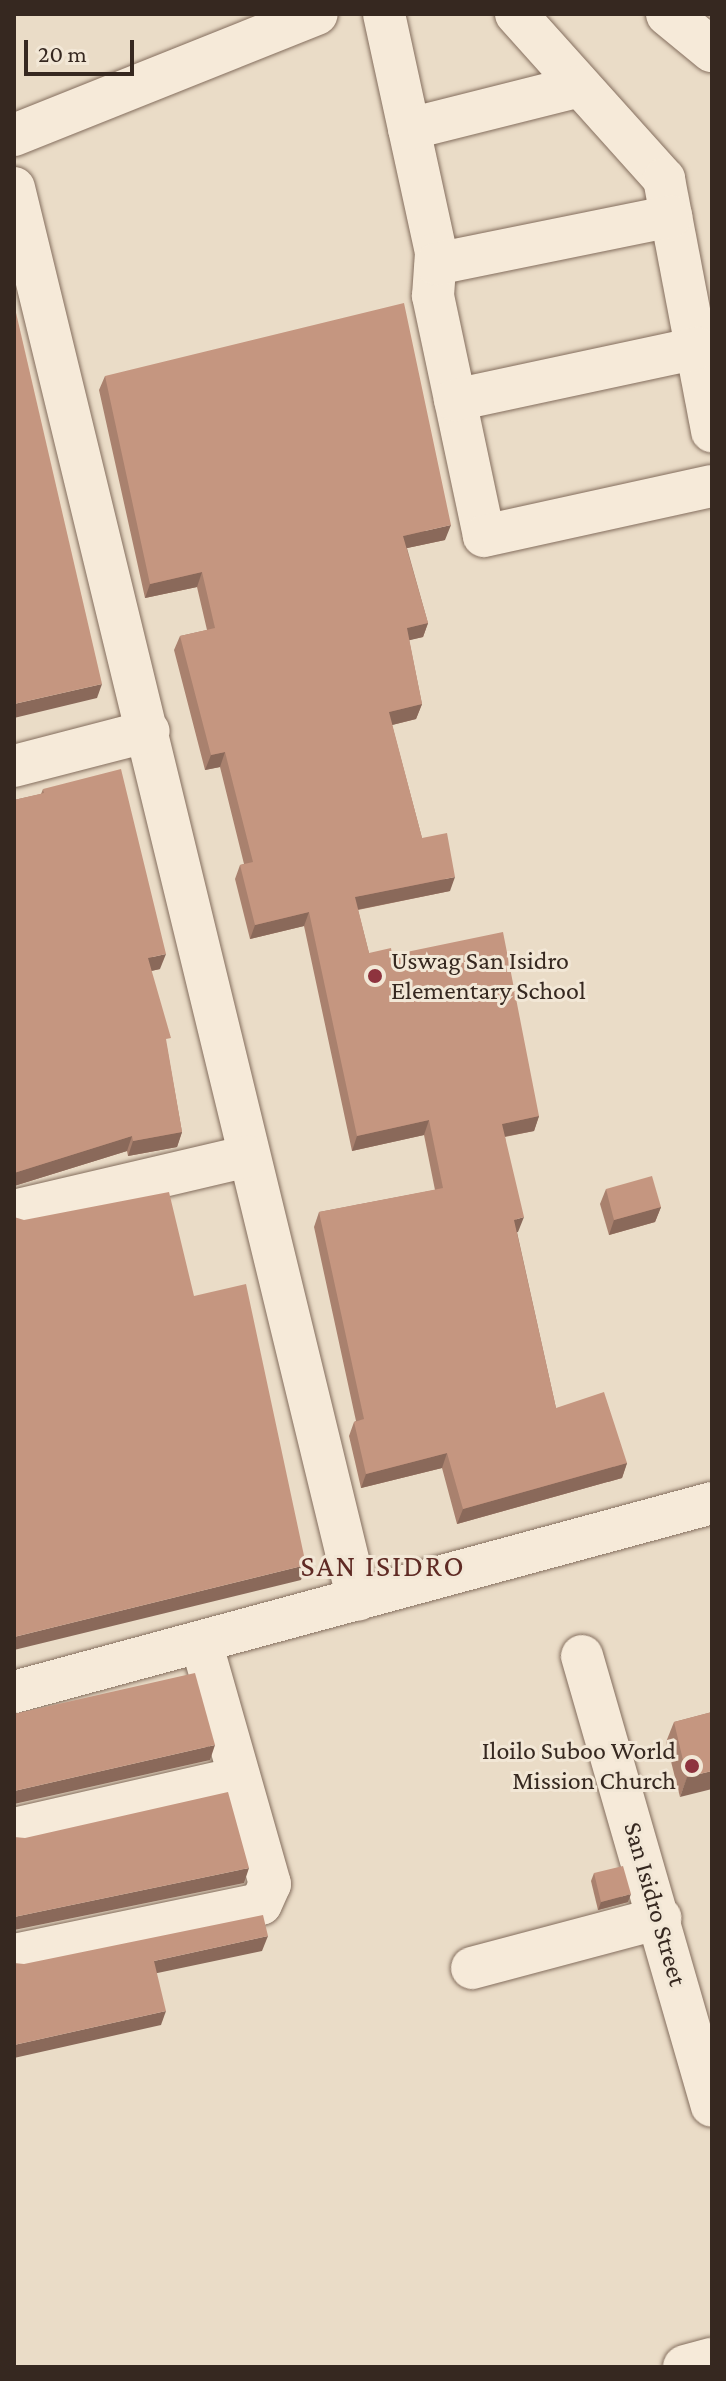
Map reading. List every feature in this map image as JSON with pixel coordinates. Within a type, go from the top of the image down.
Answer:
[{"type":"street","points":[[14,135],[317,14]]},
{"type":"street","points":[[384,14],[436,264],[433,296],[484,536],[712,486]]},
{"type":"street","points":[[516,14],[664,179],[712,431]]},
{"type":"street","points":[[668,14],[712,50]]},
{"type":"street","points":[[409,129],[580,86]]},
{"type":"street","points":[[14,188],[149,731],[248,1156],[358,1600]]},
{"type":"street","points":[[436,264],[671,216]]},
{"type":"street","points":[[455,400],[697,348]]},
{"type":"street","points":[[14,766],[149,731]]},
{"type":"street","points":[[14,1211],[248,1156]]},
{"type":"street","points":[[14,1692],[202,1645],[712,1503]]},
{"type":"street","points":[[14,1955],[261,1904],[270,1884],[202,1645]]},
{"type":"street","name":"San Isidro Street","points":[[582,1656],[712,2106]]},
{"type":"street","points":[[14,1829],[239,1778]]},
{"type":"street","points":[[472,1968],[660,1918]]},
{"type":"street","points":[[685,2367],[712,2360]]},
{"type":"building","points":[[404,303],[451,525],[403,536],[428,623],[407,628],[422,704],[389,712],[422,838],[447,833],[455,877],[355,897],[369,953],[391,948],[392,955],[503,932],[539,1116],[502,1124],[524,1217],[514,1220],[556,1408],[604,1392],[627,1463],[463,1509],[447,1453],[366,1474],[354,1422],[364,1419],[319,1212],[443,1188],[429,1120],[357,1136],[309,912],[255,925],[240,865],[253,862],[225,752],[211,755],[180,636],[215,628],[202,572],[150,584],[105,376]]},
{"type":"building","points":[[14,304],[102,684],[14,704]]},
{"type":"building","points":[[121,769],[166,954],[148,958],[171,1038],[166,1039],[182,1132],[133,1141],[132,1136],[14,1173],[14,800],[44,793],[43,789]]},
{"type":"building","points":[[652,1176],[661,1207],[614,1220],[606,1189]]},
{"type":"building","points":[[169,1192],[194,1296],[246,1284],[306,1565],[14,1637],[14,1217],[24,1220]]},
{"type":"building","points":[[195,1673],[215,1745],[14,1791],[14,1714]]},
{"type":"building","points":[[712,1712],[712,1771],[687,1777],[674,1722]]},
{"type":"building","points":[[228,1792],[249,1868],[14,1917],[14,1837],[25,1838]]},
{"type":"building","points":[[623,1866],[631,1894],[601,1902],[594,1873]]},
{"type":"building","points":[[263,1915],[268,1936],[154,1961],[166,2011],[14,2045],[14,1963],[24,1964]]},
{"type":"place","name":"Uswag San Isidro Elementary School","points":[[375,976]]},
{"type":"place","name":"Iloilo Suboo World Mission Church","points":[[692,1766]]},
{"type":"district","name":"SAN ISIDRO","points":[[383,1566]]}]
